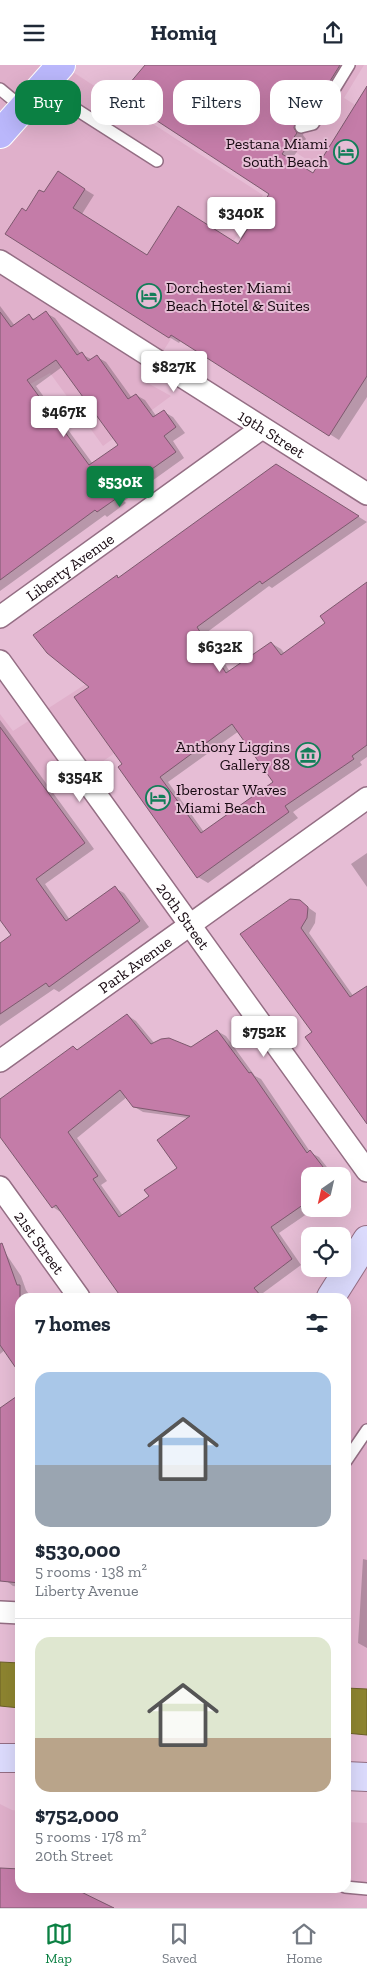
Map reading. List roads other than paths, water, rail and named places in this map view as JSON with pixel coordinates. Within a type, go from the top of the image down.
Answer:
[{"type":"main road","points":[[47,80],[61,65]]},
{"type":"main road","points":[[0,133],[15,117]]},
{"type":"main road","points":[[334,1293],[367,1240]]},
{"type":"main road","points":[[0,1758],[15,1759]]},
{"type":"main road","points":[[351,1776],[367,1777]]},
{"type":"street","name":"19th Street","points":[[0,261],[262,428],[366,490]]},
{"type":"street","name":"Liberty Avenue","points":[[0,617],[262,428]]},
{"type":"street","name":"20th Street","points":[[0,661],[367,1171]]},
{"type":"street","name":"Park Avenue","points":[[0,1061],[367,798]]},
{"type":"street","name":"21st Street","points":[[0,1187],[76,1293]]},
{"type":"street","points":[[0,1611],[15,1612]]},
{"type":"lane","points":[[301,127],[313,124],[349,65]]},
{"type":"lane","points":[[0,89],[15,101]]},
{"type":"lane","points":[[81,113],[157,161]]},
{"type":"lane","points":[[351,1453],[367,1429]]},
{"type":"lane","points":[[351,1888],[367,1889]]},
{"type":"place","name":"Pestana Miami South Beach","points":[[346,152]]},
{"type":"place","name":"Dorchester Miami Beach Hotel & Suites","points":[[149,296]]},
{"type":"place","name":"Anthony Liggins Gallery 88","points":[[308,755]]},
{"type":"place","name":"Iberostar Waves Miami Beach","points":[[158,798]]}]
